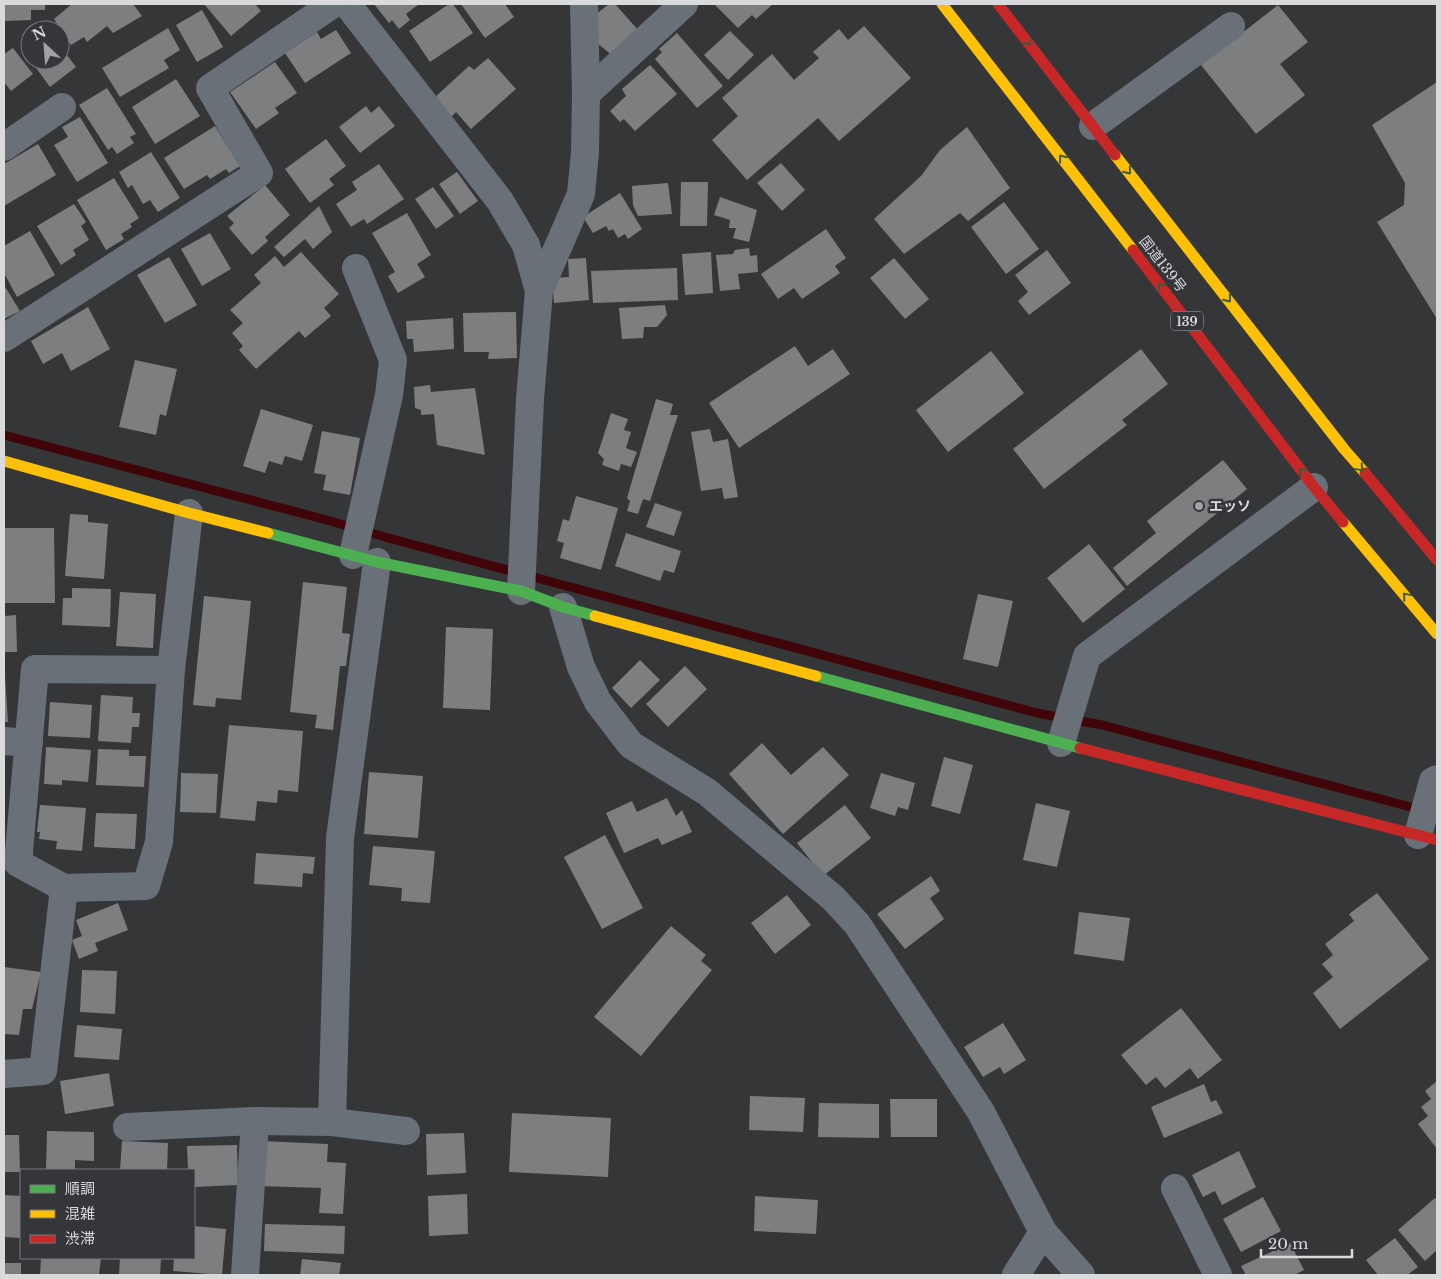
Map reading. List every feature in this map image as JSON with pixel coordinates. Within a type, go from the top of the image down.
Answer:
[{"type":"main road","name":"国道139号","points":[[942,4],[1314,487],[1437,634]]},
{"type":"main road","points":[[998,4],[1344,449],[1437,560]]},
{"type":"main road","points":[[4,461],[189,514],[521,590],[563,607],[1426,833]]},
{"type":"street","points":[[4,338],[259,173],[210,88],[333,4]]},
{"type":"street","points":[[346,4],[500,201],[526,245],[539,290]]},
{"type":"street","points":[[521,590],[530,398],[539,290],[581,194],[585,152],[586,94],[584,4]]},
{"type":"street","points":[[586,94],[684,4]]},
{"type":"street","points":[[1092,126],[1231,26]]},
{"type":"street","points":[[4,147],[62,106]]},
{"type":"street","points":[[332,1122],[340,838],[362,553],[363,514],[389,395],[393,360],[356,268]]},
{"type":"street","points":[[1063,738],[1087,656],[1314,487]]},
{"type":"street","points":[[171,670],[35,669],[16,742],[18,863],[64,888],[146,886],[159,842],[171,670],[189,514]]},
{"type":"street","points":[[563,607],[581,667],[589,684],[598,702],[631,745],[707,792],[833,898],[856,924],[981,1112],[1043,1232],[1082,1275]]},
{"type":"street","points":[[1426,833],[1433,788]]},
{"type":"street","points":[[4,1074],[43,1071],[64,888]]},
{"type":"street","points":[[245,1275],[256,1121]]},
{"type":"street","points":[[127,1127],[256,1121],[332,1122],[406,1131]]},
{"type":"street","points":[[1175,1188],[1218,1275]]},
{"type":"street","points":[[1016,1275],[1043,1232]]},
{"type":"building","points":[[4,4],[45,4],[45,10],[31,10],[31,20],[4,21]]},
{"type":"building","points":[[72,4],[133,4],[142,16],[113,33],[107,26],[87,42],[84,37],[71,45],[70,20],[54,19]]},
{"type":"building","points":[[204,4],[255,4],[261,11],[231,36]]},
{"type":"building","points":[[374,4],[419,4],[406,14],[410,20],[399,29],[392,20],[389,23]]},
{"type":"building","points":[[449,4],[453,4],[473,33],[430,62],[409,31]]},
{"type":"building","points":[[461,4],[505,4],[514,17],[485,38]]},
{"type":"building","points":[[609,4],[615,4],[639,31],[613,56],[597,43],[595,15]]},
{"type":"building","points":[[714,4],[773,4],[756,19],[752,15],[738,28]]},
{"type":"building","points":[[1278,5],[1308,42],[1280,64],[1305,95],[1256,134],[1201,65]]},
{"type":"building","points":[[202,10],[223,47],[197,62],[176,25]]},
{"type":"building","points":[[864,26],[911,78],[839,141],[818,118],[747,180],[712,140],[738,116],[722,98],[772,54],[794,80],[819,58],[813,52],[839,29],[848,40]]},
{"type":"building","points":[[168,28],[180,50],[164,60],[169,68],[120,97],[102,68]]},
{"type":"building","points":[[336,30],[351,53],[305,83],[285,53],[317,32],[321,39]]},
{"type":"building","points":[[730,31],[754,55],[728,80],[704,55]]},
{"type":"building","points":[[677,33],[723,86],[697,108],[655,59],[662,52],[659,49]]},
{"type":"building","points":[[13,48],[20,57],[20,70],[30,70],[33,74],[11,91],[4,82],[4,54]]},
{"type":"building","points":[[488,58],[516,89],[471,129],[456,112],[451,117],[434,98],[469,66],[474,70]]},
{"type":"building","points":[[70,59],[76,67],[50,87],[38,70],[70,70]]},
{"type":"building","points":[[275,62],[297,93],[275,108],[279,113],[256,129],[230,92]]},
{"type":"building","points":[[650,65],[677,94],[635,131],[624,119],[620,122],[610,111],[626,96],[622,89]]},
{"type":"building","points":[[176,79],[200,116],[155,144],[132,107]]},
{"type":"building","points":[[1437,82],[1437,319],[1377,222],[1404,205],[1405,183],[1372,125]]},
{"type":"building","points":[[107,88],[136,134],[130,137],[134,143],[117,154],[112,147],[108,150],[79,105]]},
{"type":"building","points":[[366,106],[371,113],[379,106],[395,126],[360,153],[339,127]]},
{"type":"building","points":[[80,117],[108,163],[77,182],[54,145],[68,137],[62,127]]},
{"type":"building","points":[[215,126],[240,166],[229,173],[226,169],[210,179],[207,175],[184,189],[164,158]]},
{"type":"building","points":[[967,127],[1010,188],[968,221],[960,213],[904,254],[874,219],[921,176],[940,150]]},
{"type":"building","points":[[326,139],[346,166],[329,179],[334,185],[310,203],[285,169]]},
{"type":"building","points":[[38,144],[56,175],[4,206],[4,164]]},
{"type":"building","points":[[151,152],[180,198],[158,212],[150,200],[143,204],[132,185],[128,188],[119,172]]},
{"type":"building","points":[[781,163],[805,190],[782,211],[757,183]]},
{"type":"building","points":[[379,164],[404,199],[367,224],[364,219],[351,227],[336,204],[357,190],[352,182]]},
{"type":"building","points":[[457,172],[478,201],[460,214],[439,184]]},
{"type":"building","points":[[114,178],[139,218],[130,224],[132,227],[121,234],[124,239],[106,250],[77,200]]},
{"type":"building","points":[[681,182],[708,182],[707,226],[680,226]]},
{"type":"building","points":[[668,183],[672,214],[638,216],[633,205],[632,186]]},
{"type":"building","points":[[265,185],[290,215],[265,237],[268,241],[252,255],[229,228],[234,223],[227,216]]},
{"type":"building","points":[[433,187],[454,216],[436,229],[415,199]]},
{"type":"building","points":[[620,193],[642,229],[628,239],[625,234],[618,238],[613,229],[609,231],[606,226],[593,233],[583,217]]},
{"type":"building","points":[[720,197],[757,210],[749,242],[733,238],[736,228],[729,228],[730,220],[714,215]]},
{"type":"building","points":[[1004,202],[1039,249],[1006,274],[971,227]]},
{"type":"building","points":[[74,204],[86,222],[81,226],[89,240],[73,250],[76,255],[61,265],[37,226]]},
{"type":"building","points":[[319,206],[332,232],[313,249],[305,239],[284,257],[274,247]]},
{"type":"building","points":[[407,213],[431,255],[417,264],[425,277],[398,293],[388,276],[395,272],[372,233]]},
{"type":"building","points":[[826,229],[846,258],[835,266],[840,273],[802,299],[794,288],[778,299],[761,274]]},
{"type":"building","points":[[30,231],[55,275],[17,297],[4,273],[4,246]]},
{"type":"building","points":[[210,233],[231,269],[202,286],[181,249]]},
{"type":"building","points":[[749,248],[750,256],[757,255],[758,272],[738,274],[740,289],[720,291],[716,255],[733,254],[735,250]]},
{"type":"building","points":[[1047,250],[1071,283],[1029,315],[1018,301],[1028,292],[1015,275]]},
{"type":"building","points":[[301,252],[339,294],[324,308],[331,316],[305,338],[299,331],[256,369],[239,350],[243,346],[232,333],[243,323],[230,310],[261,283],[254,275],[275,256],[284,267]]},
{"type":"building","points":[[711,252],[713,293],[685,295],[682,254]]},
{"type":"building","points":[[169,257],[197,305],[165,323],[137,275]]},
{"type":"building","points":[[586,258],[589,300],[554,303],[552,278],[569,277],[568,259]]},
{"type":"building","points":[[894,258],[929,299],[905,319],[870,278]]},
{"type":"building","points":[[677,268],[678,300],[593,303],[591,271]]},
{"type":"building","points":[[4,285],[20,311],[4,319]]},
{"type":"building","points":[[665,305],[667,315],[657,327],[644,327],[643,338],[622,339],[619,308]]},
{"type":"building","points":[[88,307],[110,349],[71,371],[62,353],[43,364],[31,341]]},
{"type":"building","points":[[516,312],[517,358],[488,359],[489,352],[464,352],[463,313]]},
{"type":"building","points":[[453,318],[454,349],[414,352],[413,339],[407,339],[406,321]]},
{"type":"building","points":[[795,346],[808,366],[833,349],[850,374],[739,448],[709,403]]},
{"type":"building","points":[[1141,349],[1168,384],[1122,420],[1127,425],[1044,489],[1013,449]]},
{"type":"building","points":[[991,351],[1024,393],[948,452],[916,410]]},
{"type":"building","points":[[135,360],[177,369],[166,416],[160,414],[156,435],[119,427]]},
{"type":"building","points":[[430,385],[431,392],[475,388],[485,455],[437,445],[434,414],[421,415],[421,410],[415,408],[414,387]]},
{"type":"building","points":[[656,399],[673,404],[670,415],[678,415],[650,501],[643,499],[638,514],[627,511],[630,501],[627,498]]},
{"type":"building","points":[[261,409],[313,425],[302,461],[285,456],[282,465],[269,461],[265,473],[243,466]]},
{"type":"building","points":[[611,413],[628,419],[624,430],[631,432],[626,448],[637,452],[631,467],[621,464],[619,471],[602,465],[604,459],[598,453]]},
{"type":"building","points":[[710,429],[713,442],[728,439],[738,497],[724,499],[722,488],[701,491],[691,432]]},
{"type":"building","points":[[322,431],[360,438],[350,495],[323,490],[326,475],[314,473]]},
{"type":"building","points":[[1223,460],[1247,489],[1127,586],[1113,568],[1156,533],[1147,521]]},
{"type":"building","points":[[576,496],[618,508],[601,570],[560,558],[564,543],[557,541],[563,519],[569,521]]},
{"type":"building","points":[[655,503],[682,512],[674,536],[646,527]]},
{"type":"building","points":[[70,514],[88,515],[88,522],[108,524],[104,579],[65,576]]},
{"type":"building","points":[[4,528],[54,528],[55,603],[4,603]]},
{"type":"building","points":[[626,533],[681,551],[674,573],[664,570],[660,581],[615,566]]},
{"type":"building","points":[[1089,544],[1125,589],[1083,623],[1047,578]]},
{"type":"building","points":[[303,582],[347,587],[342,633],[350,634],[346,666],[340,666],[333,730],[315,728],[317,715],[290,712]]},
{"type":"building","points":[[72,588],[111,589],[110,627],[62,625],[63,598],[72,598]]},
{"type":"building","points":[[120,592],[156,594],[153,648],[116,646]]},
{"type":"building","points":[[978,594],[1013,601],[998,667],[963,659]]},
{"type":"building","points":[[204,596],[251,601],[241,700],[216,698],[215,707],[193,705]]},
{"type":"building","points":[[16,615],[17,652],[4,652],[4,616]]},
{"type":"building","points":[[446,627],[493,629],[490,710],[443,708]]},
{"type":"building","points":[[640,660],[660,680],[631,708],[612,688]]},
{"type":"building","points":[[685,666],[707,689],[668,727],[646,704]]},
{"type":"building","points":[[5,676],[8,722],[4,722]]},
{"type":"building","points":[[101,695],[133,697],[132,713],[140,713],[139,727],[132,727],[131,743],[98,741]]},
{"type":"building","points":[[50,702],[92,705],[90,738],[48,736]]},
{"type":"building","points":[[229,725],[303,731],[298,792],[278,790],[277,803],[257,801],[255,821],[220,818]]},
{"type":"building","points":[[762,743],[791,775],[823,747],[849,775],[783,834],[729,774]]},
{"type":"building","points":[[46,747],[91,750],[88,782],[62,780],[62,785],[44,784]]},
{"type":"building","points":[[98,749],[129,750],[129,756],[146,756],[144,787],[96,785]]},
{"type":"building","points":[[944,757],[973,765],[960,814],[931,806]]},
{"type":"building","points":[[369,772],[423,776],[418,838],[364,834]]},
{"type":"building","points":[[181,773],[218,774],[216,813],[180,812]]},
{"type":"building","points":[[881,773],[915,783],[908,810],[898,807],[895,816],[870,808]]},
{"type":"building","points":[[667,798],[676,816],[682,810],[692,832],[662,845],[658,838],[624,853],[606,813],[632,801],[637,812]]},
{"type":"building","points":[[1036,803],[1070,811],[1057,867],[1023,860]]},
{"type":"building","points":[[40,805],[86,808],[82,851],[56,849],[57,841],[39,839],[40,832],[37,832]]},
{"type":"building","points":[[845,805],[871,838],[823,876],[797,843]]},
{"type":"building","points":[[96,813],[137,814],[135,849],[94,847]]},
{"type":"building","points":[[605,835],[643,908],[602,929],[564,857]]},
{"type":"building","points":[[373,846],[435,851],[430,903],[401,901],[402,888],[369,885]]},
{"type":"building","points":[[256,853],[315,857],[313,874],[303,873],[302,887],[254,884]]},
{"type":"building","points":[[931,876],[940,891],[930,898],[944,919],[905,949],[877,914]]},
{"type":"building","points":[[1377,893],[1429,959],[1340,1029],[1313,993],[1333,977],[1322,964],[1333,955],[1325,944],[1354,921],[1349,914]]},
{"type":"building","points":[[787,895],[811,925],[775,954],[751,923]]},
{"type":"building","points":[[118,903],[128,930],[95,943],[98,951],[79,959],[72,940],[82,936],[76,920]]},
{"type":"building","points":[[1079,912],[1130,918],[1124,961],[1074,954]]},
{"type":"building","points":[[671,926],[706,955],[701,961],[712,970],[641,1056],[594,1017]]},
{"type":"building","points":[[4,967],[41,972],[32,1009],[23,1009],[19,1035],[4,1034]]},
{"type":"building","points":[[82,970],[117,971],[115,1014],[80,1012]]},
{"type":"building","points":[[1181,1008],[1222,1060],[1198,1079],[1190,1068],[1165,1088],[1156,1077],[1146,1085],[1121,1055]]},
{"type":"building","points":[[1003,1023],[1026,1060],[1004,1074],[1000,1067],[983,1077],[964,1047]]},
{"type":"building","points":[[77,1025],[122,1029],[119,1060],[74,1057]]},
{"type":"building","points":[[109,1073],[114,1106],[65,1114],[60,1081]]},
{"type":"building","points":[[1437,1081],[1437,1149],[1418,1124],[1428,1116],[1421,1107],[1431,1099],[1425,1091]]},
{"type":"building","points":[[1204,1084],[1211,1102],[1216,1100],[1223,1113],[1164,1138],[1151,1107]]},
{"type":"building","points":[[750,1096],[805,1098],[803,1132],[749,1130]]},
{"type":"building","points":[[890,1099],[937,1099],[937,1137],[891,1137]]},
{"type":"building","points":[[819,1103],[879,1104],[879,1138],[818,1137]]},
{"type":"building","points":[[512,1113],[611,1118],[608,1177],[509,1172]]},
{"type":"building","points":[[47,1131],[94,1132],[94,1161],[75,1160],[75,1169],[46,1169]]},
{"type":"building","points":[[464,1133],[466,1173],[427,1175],[426,1134]]},
{"type":"building","points":[[4,1135],[19,1135],[20,1172],[4,1172]]},
{"type":"building","points":[[122,1141],[168,1143],[167,1169],[120,1169]]},
{"type":"building","points":[[261,1141],[328,1144],[327,1162],[346,1163],[343,1214],[319,1213],[321,1188],[259,1186]]},
{"type":"building","points":[[237,1145],[238,1185],[195,1187],[195,1169],[188,1169],[187,1146]]},
{"type":"building","points":[[1239,1151],[1256,1187],[1222,1205],[1215,1191],[1203,1197],[1192,1175]]},
{"type":"building","points":[[467,1194],[468,1234],[429,1236],[428,1196]]},
{"type":"building","points":[[4,1195],[20,1196],[20,1238],[4,1237]]},
{"type":"building","points":[[755,1196],[818,1200],[816,1234],[754,1231]]},
{"type":"building","points":[[1263,1197],[1281,1231],[1241,1252],[1223,1219]]},
{"type":"building","points":[[1435,1198],[1437,1201],[1437,1250],[1425,1261],[1398,1230]]},
{"type":"building","points":[[265,1224],[345,1226],[344,1254],[264,1251]]},
{"type":"building","points":[[195,1226],[226,1229],[222,1275],[173,1271],[174,1259],[195,1259]]},
{"type":"building","points":[[1395,1238],[1418,1267],[1407,1275],[1378,1275],[1366,1260]]},
{"type":"building","points":[[1290,1243],[1304,1270],[1294,1275],[1246,1275],[1241,1266]]},
{"type":"building","points":[[41,1259],[101,1259],[99,1275],[40,1275]]},
{"type":"building","points":[[120,1259],[161,1259],[160,1275],[119,1275]]},
{"type":"building","points":[[302,1259],[341,1263],[339,1275],[300,1275]]},
{"type":"building","points":[[4,1263],[21,1263],[21,1275],[4,1275]]},
{"type":"waterway","points":[[4,435],[327,520],[1037,713],[1102,725],[1422,810]]},
{"type":"traffic: fast","points":[[268,533],[377,562],[521,591],[563,607],[595,616]]},
{"type":"traffic: fast","points":[[816,676],[1080,748]]},
{"type":"traffic: slow","points":[[942,4],[1133,250]]},
{"type":"traffic: slow","points":[[1115,155],[1344,449],[1365,473]]},
{"type":"traffic: slow","points":[[4,461],[268,533]]},
{"type":"traffic: slow","points":[[1343,522],[1437,634]]},
{"type":"traffic: slow","points":[[595,616],[816,676]]},
{"type":"traffic: jam","points":[[998,4],[1115,155]]},
{"type":"traffic: jam","points":[[1133,250],[1314,487],[1343,522]]},
{"type":"traffic: jam","points":[[1365,473],[1437,560]]},
{"type":"traffic: jam","points":[[1080,748],[1437,840]]},
{"type":"place","name":"エッソ","points":[[1199,506]]}]
